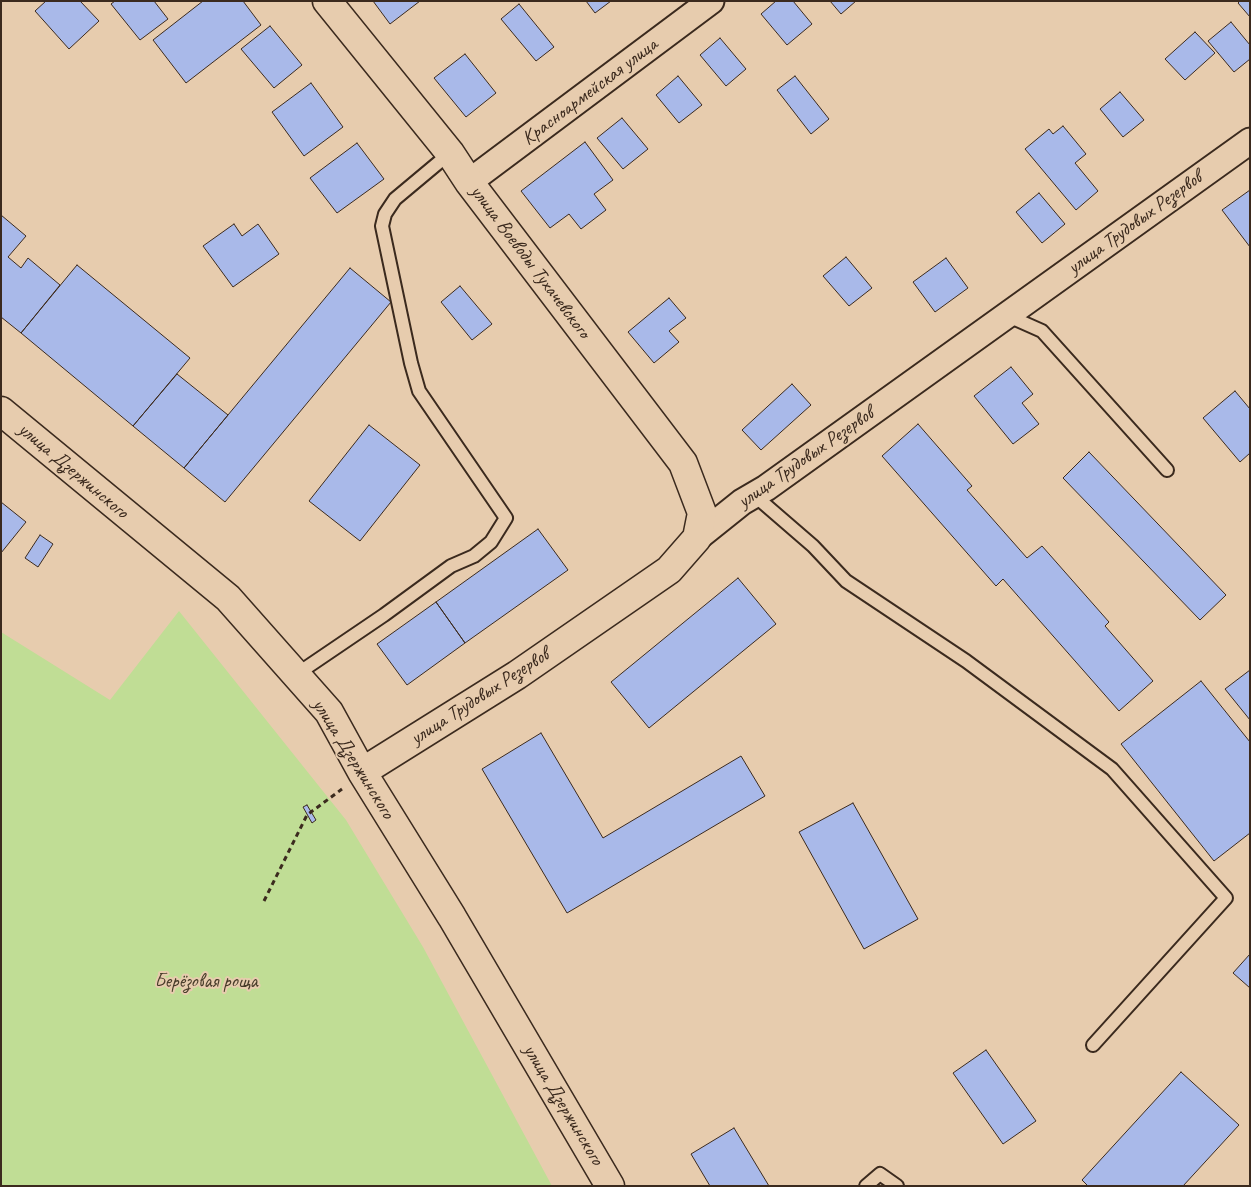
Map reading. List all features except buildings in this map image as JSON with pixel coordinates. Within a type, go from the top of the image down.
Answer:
[{"type":"main road","name":"улица Воеводы Тухачевского","points":[[327,1],[450,153],[469,182],[684,463],[702,513],[697,538]]},
{"type":"main road","name":"улица Дзержинского","points":[[1,411],[228,598],[329,712],[362,772],[452,917],[610,1186]]},
{"type":"main road","name":"улица Трудовых Резервов","points":[[362,772],[517,675],[669,570],[697,538]]},
{"type":"street","name":"Красноармейская улица","points":[[469,182],[711,1]]},
{"type":"street","name":"улица Трудовых Резервов","points":[[697,538],[742,502],[766,488],[1250,141]]},
{"type":"lane","points":[[297,674],[384,615],[451,566],[474,556],[491,542],[506,518],[419,391],[411,363],[382,226],[385,214],[395,199],[450,153]]},
{"type":"lane","points":[[1006,316],[1042,332],[1167,470]]},
{"type":"lane","points":[[754,495],[814,546],[846,581],[966,661],[1112,769],[1226,898],[1093,1045]]},
{"type":"lane","points":[[866,1186],[880,1174],[897,1186]]},
{"type":"path","points":[[264,901],[308,815],[362,772]]},
{"type":"green space","name":"Берёзовая роща","points":[[179,611],[346,820],[423,947],[552,1186],[1,1186],[1,632],[110,700]]}]
